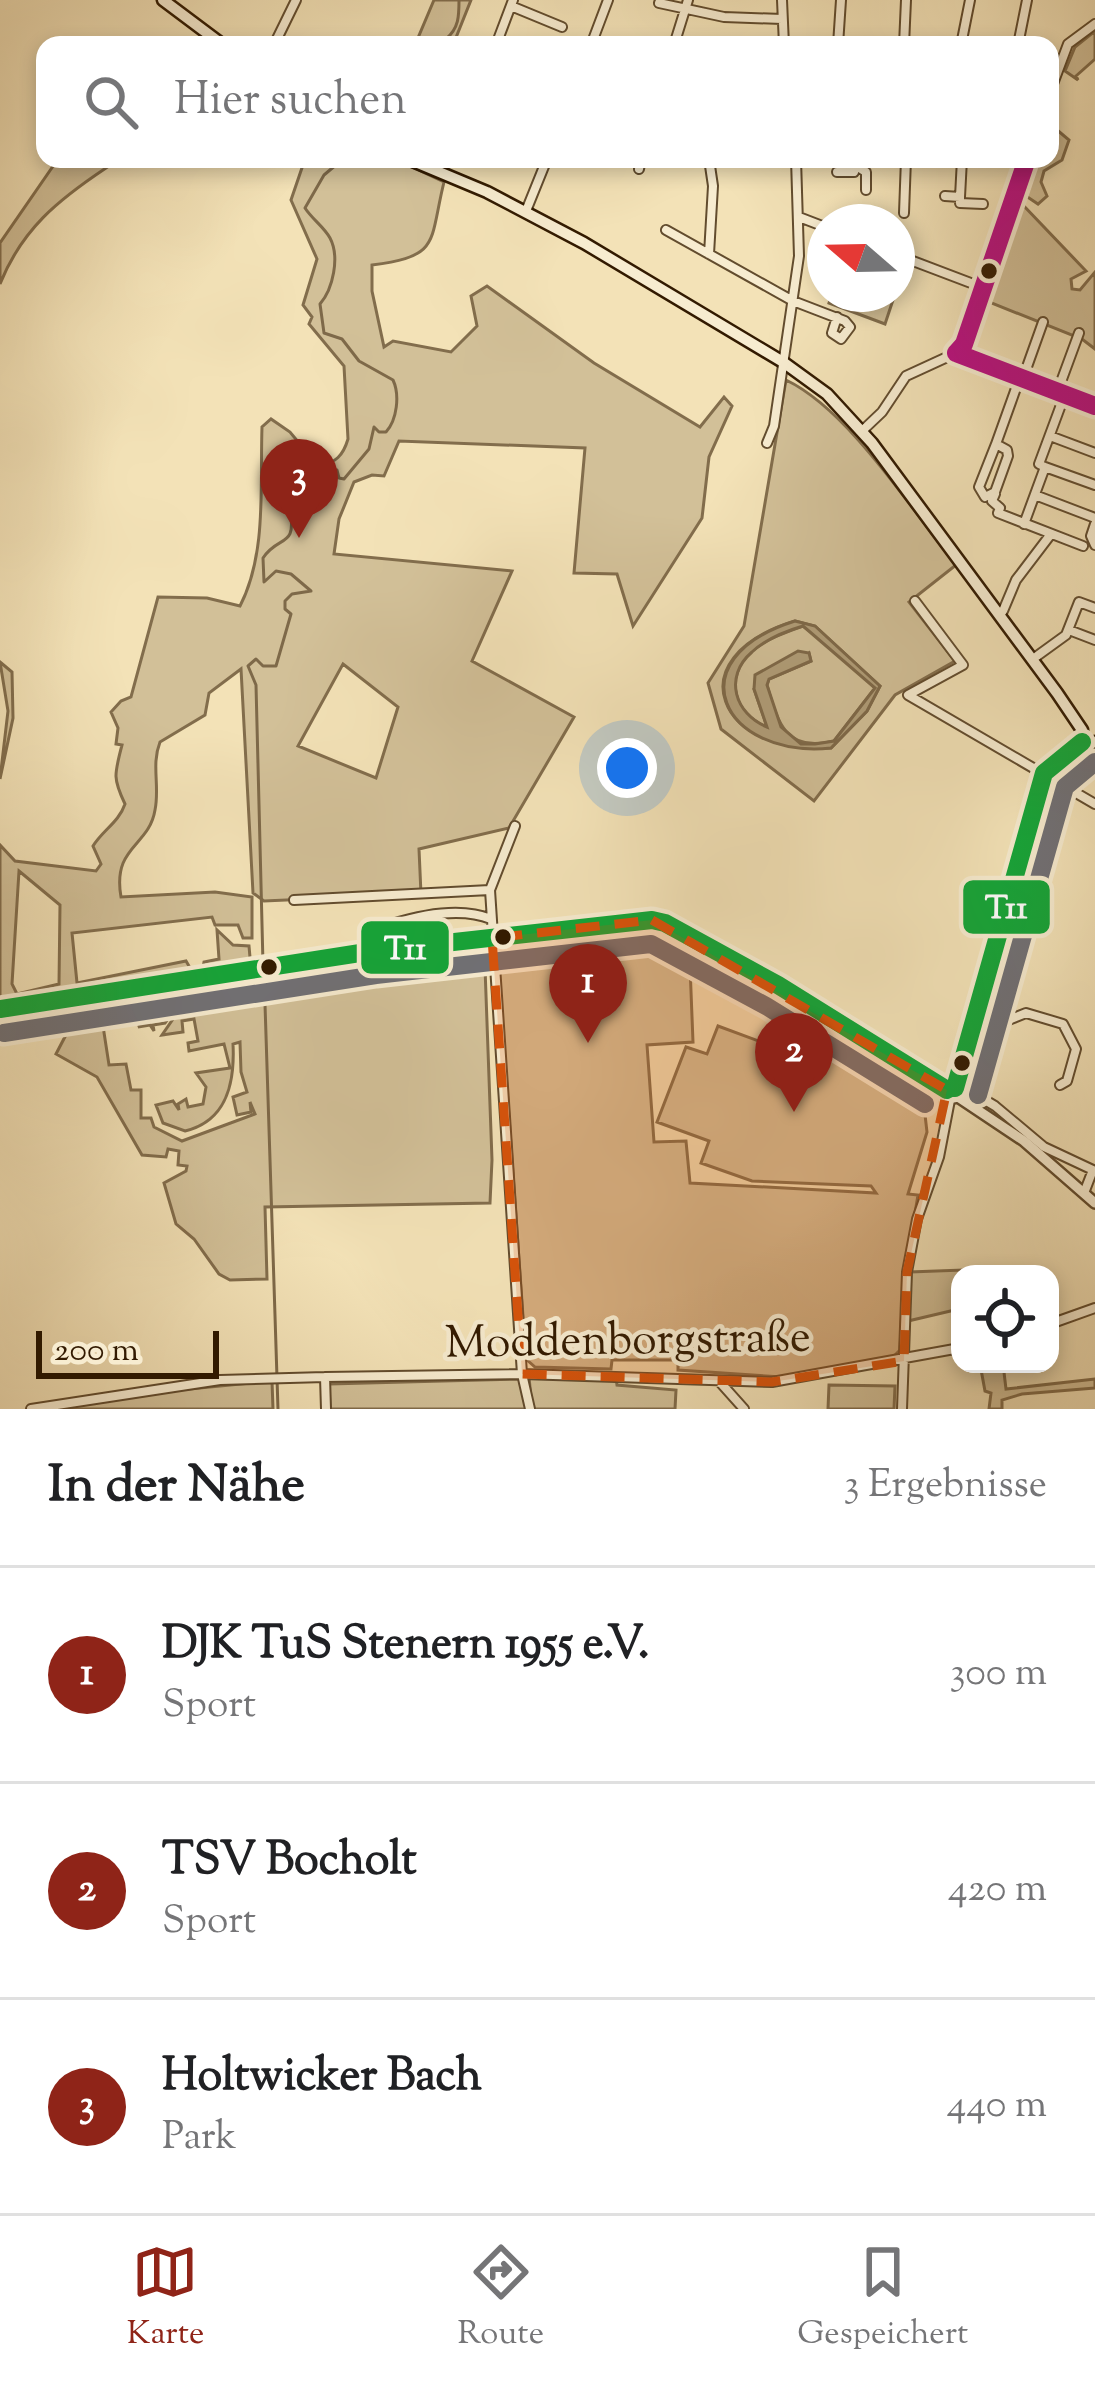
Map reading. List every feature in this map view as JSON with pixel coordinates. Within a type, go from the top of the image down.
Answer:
[{"type":"main road","points":[[163,0],[211,36]]},
{"type":"main road","points":[[428,168],[526,212],[783,362],[827,394],[862,431],[1092,737]]},
{"type":"street","points":[[278,36],[296,0]]},
{"type":"street","points":[[594,36],[608,0]]},
{"type":"street","points":[[782,0],[783,36]]},
{"type":"street","points":[[839,36],[841,0]]},
{"type":"street","points":[[904,36],[906,0]]},
{"type":"street","points":[[964,36],[970,0]]},
{"type":"street","points":[[1020,36],[1028,0]]},
{"type":"street","points":[[499,36],[512,3],[562,27]]},
{"type":"street","points":[[659,3],[687,5],[737,19],[782,20]]},
{"type":"street","points":[[677,36],[687,5]]},
{"type":"street","points":[[1059,56],[1075,36],[1095,23]]},
{"type":"street","points":[[526,212],[543,168]]},
{"type":"street","points":[[709,254],[710,168]]},
{"type":"street","points":[[767,443],[774,426],[793,301],[799,217],[796,168]]},
{"type":"street","points":[[837,172],[856,168]]},
{"type":"street","points":[[862,168],[866,190]]},
{"type":"street","points":[[904,204],[906,168]]},
{"type":"street","points":[[962,168],[960,203],[983,204]]},
{"type":"street","points":[[862,431],[882,412],[906,376],[956,353],[964,344],[1024,168]]},
{"type":"street","points":[[945,196],[960,197]]},
{"type":"street","points":[[799,217],[807,220]]},
{"type":"street","points":[[666,230],[793,301],[837,317]]},
{"type":"street","points":[[915,262],[984,288]]},
{"type":"street","points":[[995,492],[985,497],[979,487],[1043,322]]},
{"type":"street","points":[[1079,333],[1039,464],[1095,485]]},
{"type":"street","points":[[956,353],[1095,406]]},
{"type":"street","points":[[1050,436],[1095,453]]},
{"type":"street","points":[[996,444],[1009,456],[992,501],[1000,508],[998,513],[1083,545]]},
{"type":"street","points":[[1024,524],[1046,467]]},
{"type":"street","points":[[1035,495],[1095,521],[1091,536],[1095,544]]},
{"type":"street","points":[[1003,611],[1016,580],[1051,534]]},
{"type":"street","points":[[915,602],[963,665],[908,695],[1095,804]]},
{"type":"street","points":[[1037,656],[1069,630],[1079,602],[1095,608]]},
{"type":"street","points":[[1069,630],[1095,640]]},
{"type":"street","points":[[902,1409],[909,1259],[920,1208],[940,1157],[1044,773],[1092,737]]},
{"type":"street","points":[[515,826],[490,890],[522,1374],[530,1409]]},
{"type":"street","points":[[294,899],[490,890]]},
{"type":"street","points":[[411,895],[413,918]]},
{"type":"street","points":[[392,924],[469,913],[491,919]]},
{"type":"street","points":[[0,1009],[271,965],[637,920],[665,923],[956,1093],[1024,1141],[1095,1203]]},
{"type":"street","points":[[978,1016],[1006,1021],[1026,1012],[1063,1024],[1076,1048],[1066,1081],[1060,1085]]},
{"type":"street","points":[[956,1093],[995,1106],[1044,1147],[1093,1170],[1084,1193]]},
{"type":"street","points":[[1059,1321],[1095,1308]]},
{"type":"street","name":"Moddenborgstraße","points":[[31,1409],[152,1388],[282,1377],[522,1374],[785,1381],[951,1350]]},
{"type":"street","points":[[325,1377],[326,1409]]},
{"type":"street","points":[[719,1381],[744,1409]]},
{"type":"highlighted area","points":[[652,920],[947,1090],[907,1272],[904,1361],[772,1382],[522,1374],[492,938]]},
{"type":"shaded area","points":[[434,0],[471,0],[457,36],[419,36]]},
{"type":"shaded area","points":[[1095,31],[1095,59],[1076,76],[1078,80],[1065,71],[1075,47]]},
{"type":"shaded area","points":[[1059,132],[1069,140],[1059,162]]},
{"type":"shaded area","points":[[52,168],[106,168],[43,217],[19,247],[0,284],[0,243]]},
{"type":"shaded area","points":[[302,168],[414,168],[444,182],[428,243],[410,257],[372,265],[372,291],[384,347],[393,341],[451,352],[477,326],[471,296],[487,286],[594,363],[700,427],[724,397],[732,406],[709,457],[702,518],[633,626],[617,574],[574,573],[585,448],[399,441],[384,476],[354,482],[339,519],[334,554],[512,571],[472,661],[574,717],[509,828],[419,849],[421,894],[264,901],[253,893],[241,669],[209,693],[205,715],[160,742],[151,822],[126,857],[120,880],[121,897],[215,892],[252,897],[252,938],[243,938],[238,925],[215,925],[212,917],[72,933],[77,983],[186,961],[193,973],[202,973],[204,962],[219,959],[217,930],[233,945],[249,946],[252,980],[157,993],[138,1002],[0,1020],[0,845],[15,861],[96,871],[101,864],[93,846],[125,804],[116,776],[122,745],[116,744],[118,728],[111,712],[131,697],[158,597],[207,598],[240,606],[255,564],[262,427],[271,419],[290,432],[319,467],[338,457],[346,445],[344,366],[309,324],[312,317],[303,305],[317,259],[291,200]],"holes":[[[343,664],[398,707],[376,778],[298,746]],[[19,871],[60,905],[59,984],[17,994],[12,984]]]},
{"type":"shaded area","points":[[1032,168],[1049,168],[1041,182],[1047,196],[1038,204],[1023,194]]},
{"type":"shaded area","points":[[1022,204],[1086,271],[1071,279],[1072,289],[1080,290],[1095,272],[1095,349],[1082,339],[984,300]]},
{"type":"shaded area","points":[[853,312],[889,312],[885,324]]},
{"type":"shaded area","points":[[786,380],[810,394],[856,437],[956,565],[909,602],[955,661],[895,695],[814,801],[721,729],[708,683],[744,626]],"holes":[[[795,621],[815,626],[880,686],[867,711],[831,748],[792,746],[761,737],[738,721],[726,701],[724,680],[734,658],[757,637]]]},
{"type":"shaded area","points":[[795,621],[815,626],[880,686],[867,711],[831,748],[793,747],[762,738],[740,723],[727,703],[724,681],[734,658],[757,638]],"holes":[[[803,626],[875,688],[834,741],[801,744],[781,727],[767,685],[769,679],[811,661],[809,653],[798,651],[755,675],[754,689],[767,727],[747,713],[736,683],[752,652]]]},
{"type":"shaded area","points":[[803,626],[875,688],[834,741],[805,743],[780,723],[769,679],[754,689],[767,727],[740,705],[737,673],[756,648]],"holes":[[[809,653],[811,661],[770,679]]]},
{"type":"shaded area","points":[[0,662],[12,672],[13,718],[0,779],[8,711]]},
{"type":"shaded area","points":[[657,931],[696,950],[690,966],[693,1042],[647,1045],[654,1142],[686,1141],[690,1183],[876,1193],[871,1186],[752,1181],[701,1163],[709,1141],[657,1122],[686,1047],[707,1054],[718,1026],[783,1050],[796,1019],[831,1032],[859,1049],[859,1065],[924,1106],[927,1132],[908,1194],[918,1195],[903,1285],[900,1350],[892,1358],[782,1377],[678,1370],[678,1360],[612,1360],[611,1369],[535,1367],[526,1359],[497,946]]},
{"type":"shaded area","points":[[484,940],[490,1203],[265,1207],[267,1279],[230,1280],[219,1274],[194,1239],[176,1224],[164,1183],[186,1171],[187,1166],[178,1165],[179,1151],[168,1149],[166,1157],[142,1155],[97,1077],[56,1054],[68,1031],[103,1026],[109,1065],[126,1064],[131,1090],[141,1090],[141,1118],[151,1118],[154,1127],[182,1141],[255,1114],[250,1102],[251,1112],[237,1115],[233,1097],[247,1092],[240,1042],[233,1044],[232,1073],[226,1098],[210,1119],[185,1131],[163,1123],[156,1105],[173,1101],[179,1110],[178,1104],[186,1099],[188,1107],[203,1104],[206,1087],[196,1073],[230,1068],[224,1044],[189,1051],[188,1043],[198,1041],[194,1019],[182,1021],[183,1032],[162,1035],[182,1006],[235,999],[235,992],[248,983],[253,984],[255,998],[267,971]]},
{"type":"shaded area","points":[[182,1000],[165,1023],[153,1025],[154,1031],[150,1025],[138,1027],[145,1023],[143,1015],[132,1020],[132,1012],[146,1002],[149,1011],[174,1007],[173,1001]]},
{"type":"shaded area","points":[[951,1270],[951,1311],[908,1321],[910,1272]]},
{"type":"shaded area","points":[[982,1373],[1004,1373],[1006,1389],[1095,1379],[1095,1388],[1002,1400],[1002,1409],[989,1409],[991,1393],[985,1391]]},
{"type":"shaded area","points":[[529,1377],[616,1378],[617,1385],[676,1390],[675,1409],[532,1409]]},
{"type":"shaded area","points":[[519,1379],[527,1409],[330,1409],[329,1384]]},
{"type":"shaded area","points":[[272,1381],[273,1409],[58,1409],[148,1393]]},
{"type":"shaded area","points":[[829,1385],[895,1386],[894,1409],[828,1409]]},
{"type":"waterway","points":[[449,36],[457,21],[459,0]]},
{"type":"waterway","points":[[263,964],[256,685],[248,666],[256,659],[263,666],[276,666],[291,614],[285,601],[292,594],[311,591],[291,574],[276,571],[264,582],[263,558],[289,536],[290,510],[331,470],[344,479],[369,449],[374,427],[379,432],[390,427],[396,407],[393,380],[359,361],[342,339],[324,333],[320,304],[332,282],[333,246],[305,208],[332,168]]},
{"type":"waterway","points":[[264,973],[278,1409]]},
{"type":"transit line","points":[[956,353],[964,344],[1024,168]]},
{"type":"transit line","points":[[956,353],[1095,406]]},
{"type":"transit line","name":"T11","points":[[955,1088],[1044,773],[1082,742]]},
{"type":"transit line","points":[[978,1095],[1065,787],[1095,762]]},
{"type":"transit line","name":"T11","points":[[0,1009],[373,951],[652,920],[778,985],[947,1090]]},
{"type":"transit line","points":[[4,1033],[376,975],[651,944],[766,1006],[925,1104]]},
{"type":"place","name":"Holtwicker Bach","points":[[299,538]]},
{"type":"place","name":"DJK TuS Stenern 1955 e.V.","points":[[588,1043]]},
{"type":"place","name":"TSV Bocholt","points":[[794,1112]]}]
